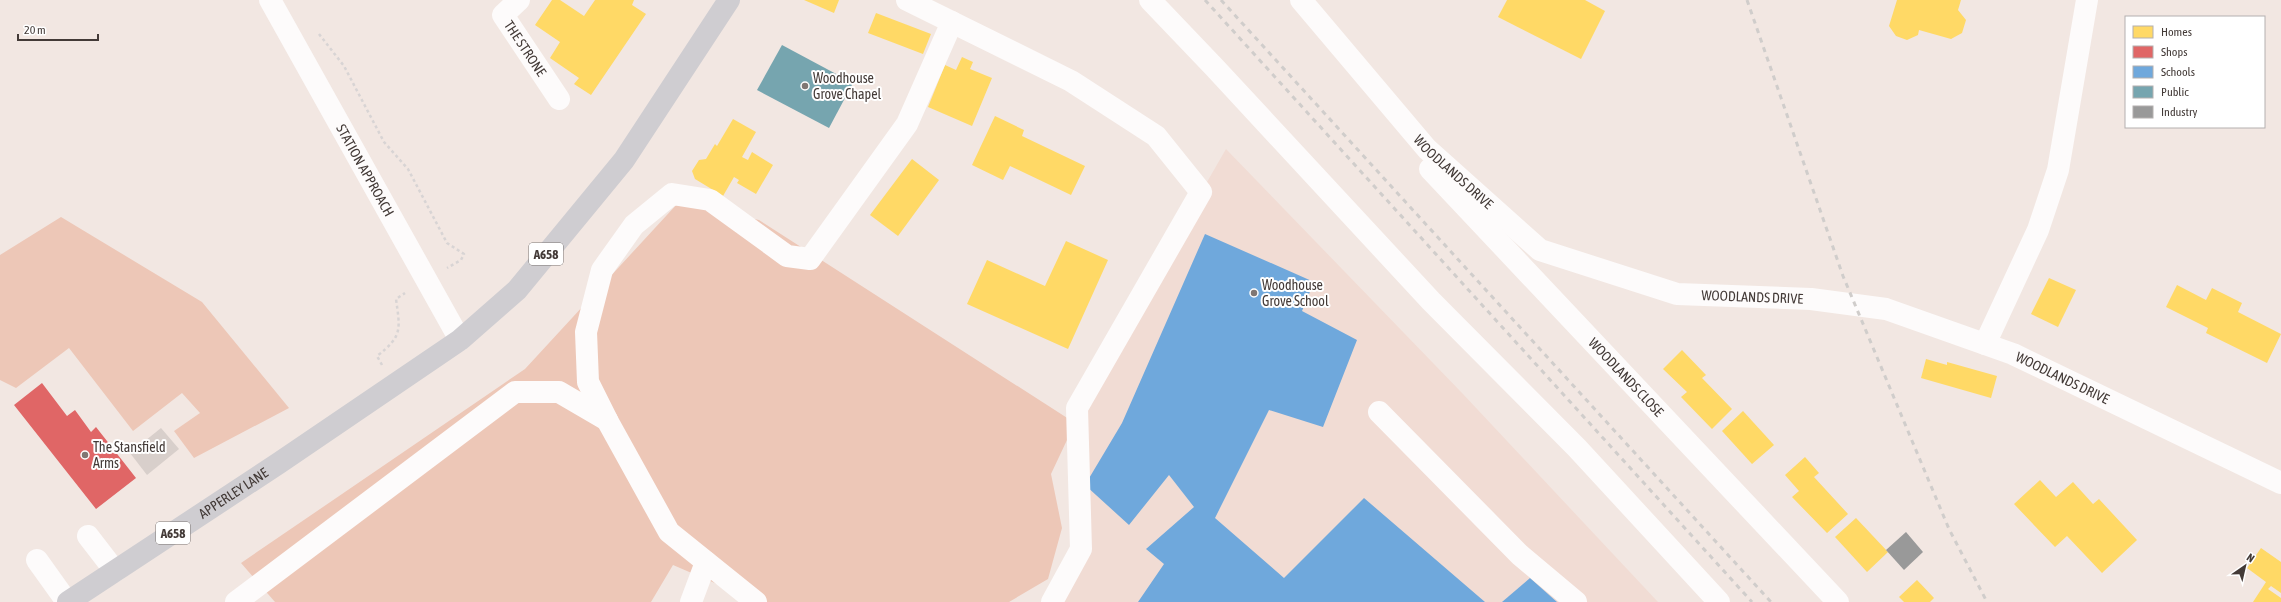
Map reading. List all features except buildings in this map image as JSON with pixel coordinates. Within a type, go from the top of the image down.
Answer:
[{"type":"highway","name":"A658","points":[[460,340],[517,290],[624,160],[729,0]]},
{"type":"highway","name":"APPERLEY LANE","points":[[68,602],[279,463],[460,340]]},
{"type":"street","name":"STATION APPROACH","points":[[270,0],[460,340]]},
{"type":"street","name":"THE STRONE","points":[[519,0],[503,15],[559,99]]},
{"type":"street","points":[[908,0],[1071,81],[1156,136],[1201,192],[1077,408],[1082,550],[1052,602]]},
{"type":"street","points":[[1150,0],[1431,301],[1577,448],[1719,602]]},
{"type":"street","name":"WOODLANDS DRIVE","points":[[1301,0],[1427,149],[1540,250],[1677,294],[1811,299],[1886,309],[2013,354],[2281,483]]},
{"type":"street","points":[[1985,344],[2038,230],[2058,170],[2087,0]]},
{"type":"street","points":[[756,602],[669,532],[607,420],[588,382],[586,332],[602,270],[634,225],[672,194],[710,200],[787,256],[810,259],[907,124],[952,22]]},
{"type":"street","name":"WOODLANDS CLOSE","points":[[1427,149],[1423,162],[1838,602]]},
{"type":"street","points":[[236,602],[515,392],[559,392],[607,420]]},
{"type":"street","points":[[1379,412],[1520,556],[1576,602]]},
{"type":"street","points":[[88,536],[115,571]]},
{"type":"street","points":[[37,560],[68,602]]},
{"type":"street","points":[[692,602],[706,562]]},
{"type":"shaded area","name":"Woodhouse Grove School","points":[[1226,149],[1463,394],[1658,602],[1052,602],[1081,549],[1077,408]]},
{"type":"shaded area","points":[[678,203],[759,220],[1075,423],[1051,474],[1062,528],[1048,579],[1009,602],[759,602],[673,565],[651,602],[275,602],[241,563],[525,369]]},
{"type":"shaded area","points":[[61,217],[202,302],[289,408],[194,458],[174,431],[200,413],[182,393],[133,431],[69,348],[16,388],[0,380],[0,255]]},
{"type":"railway","points":[[1205,0],[1752,602]]},
{"type":"railway","points":[[1221,0],[1771,602]]},
{"type":"railway","points":[[1747,0],[1843,276],[1949,529],[1987,602]]},
{"type":"place","name":"Woodhouse Grove Chapel","points":[[805,86]]},
{"type":"place","name":"Woodhouse Grove School","points":[[1254,293]]},
{"type":"place","name":"The Stansfield Arms","points":[[85,455]]}]
